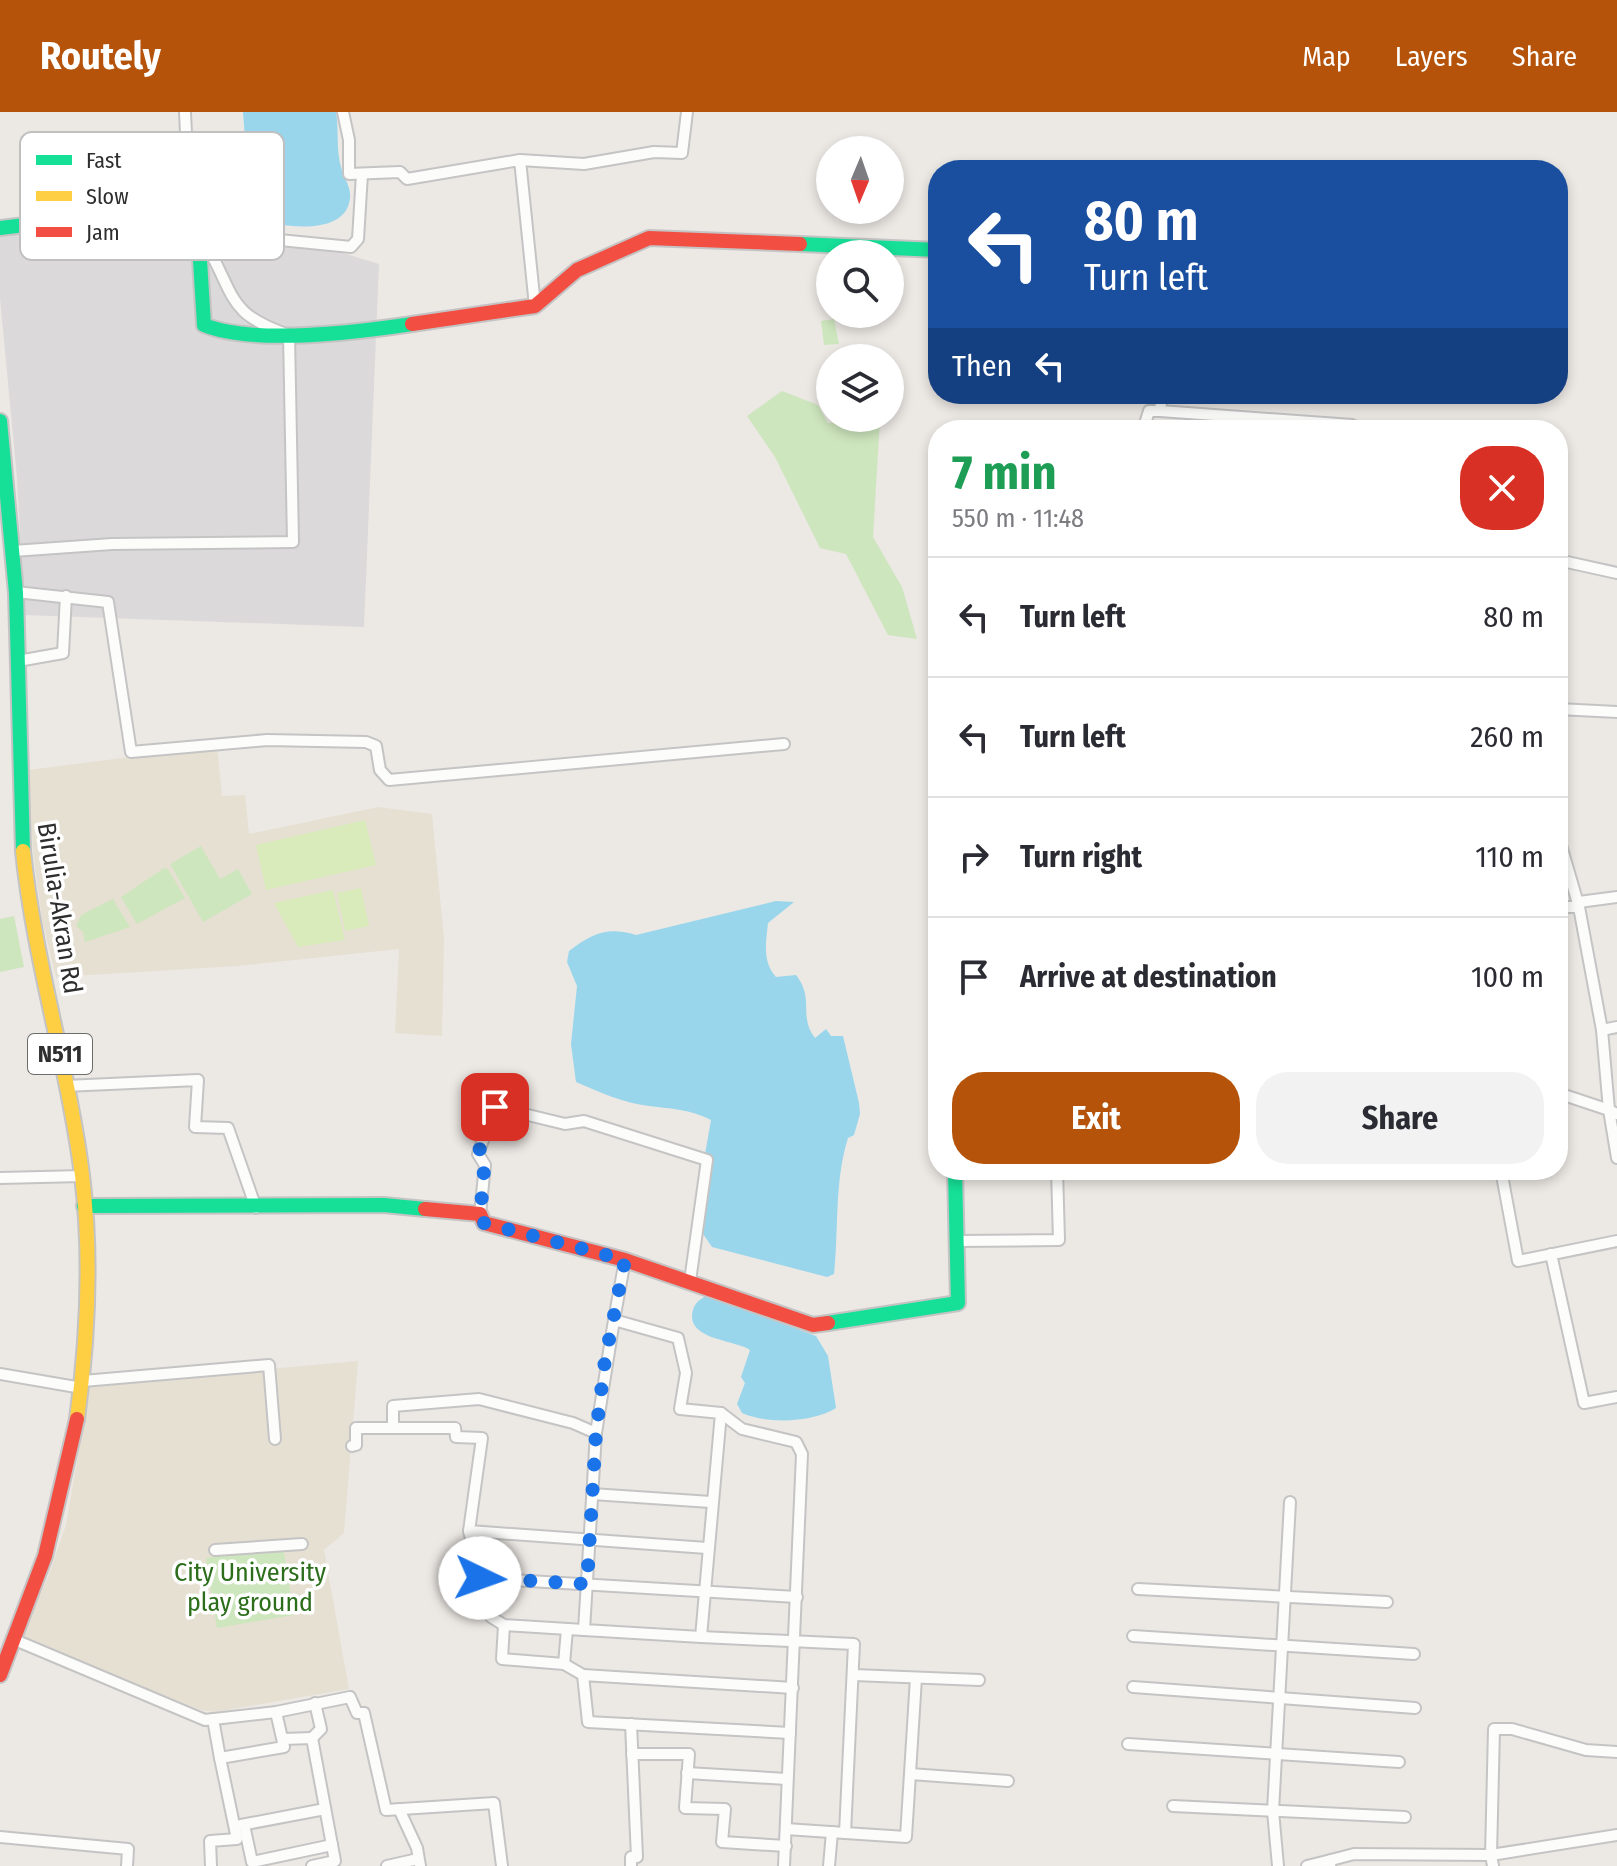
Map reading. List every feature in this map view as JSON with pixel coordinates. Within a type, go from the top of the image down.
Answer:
[{"type":"main road","points":[[0,228],[20,226]]},
{"type":"main road","points":[[200,260],[204,325],[216,330],[289,335],[378,329],[535,306],[577,270],[649,238],[928,250]]},
{"type":"main road","name":"Birulia-Akran Rd","points":[[0,421],[9,558],[16,592],[23,858],[82,1176],[88,1241],[82,1384],[47,1557],[0,1675]]},
{"type":"main road","points":[[84,1206],[222,1204],[256,1208],[384,1205],[480,1214],[484,1223],[625,1260],[813,1325],[958,1303],[956,1180]]},
{"type":"street","points":[[185,112],[186,132]]},
{"type":"street","points":[[343,112],[349,140],[348,172],[400,172],[407,179],[520,160],[584,164],[654,152],[682,153],[687,112]]},
{"type":"street","points":[[520,160],[535,306]]},
{"type":"street","points":[[284,240],[351,247],[358,239],[362,174]]},
{"type":"street","points":[[9,558],[112,544],[293,542],[289,335],[258,324],[242,313],[214,260]]},
{"type":"street","points":[[1160,411],[1161,404]]},
{"type":"street","points":[[1146,420],[1149,411],[1283,420]]},
{"type":"street","points":[[1568,562],[1617,573]]},
{"type":"street","points":[[16,592],[108,602],[131,752],[267,740],[366,742],[376,746],[380,770],[389,780],[784,744]]},
{"type":"street","points":[[18,661],[63,653],[66,596]]},
{"type":"street","points":[[1568,710],[1617,712]]},
{"type":"street","points":[[1568,868],[1579,904],[1602,1030],[1617,1158]]},
{"type":"street","points":[[1568,906],[1617,897]]},
{"type":"street","points":[[1602,1030],[1617,1027]]},
{"type":"street","points":[[65,1086],[198,1080],[195,1127],[228,1128],[256,1208]]},
{"type":"street","points":[[1568,1096],[1613,1112]]},
{"type":"street","points":[[480,1214],[485,1165],[478,1154],[495,1107],[565,1124],[584,1121],[707,1160],[690,1281]]},
{"type":"street","points":[[0,1178],[82,1176]]},
{"type":"street","points":[[959,1241],[1059,1240],[1057,1180]]},
{"type":"street","points":[[1503,1180],[1518,1261],[1617,1241]]},
{"type":"street","points":[[1551,1254],[1584,1403],[1617,1397]]},
{"type":"street","points":[[584,1630],[596,1433],[625,1260]]},
{"type":"street","points":[[614,1320],[678,1338],[686,1373],[680,1409],[721,1413],[742,1429],[796,1442],[802,1454],[784,1866]]},
{"type":"street","points":[[0,1374],[82,1384],[269,1365],[275,1439]]},
{"type":"street","points":[[393,1428],[393,1406],[456,1399],[506,1405],[596,1433]]},
{"type":"street","points":[[701,1637],[721,1413]]},
{"type":"street","points":[[352,1446],[356,1445],[356,1428],[455,1428],[456,1437],[482,1438],[469,1531],[491,1617],[504,1625],[854,1644],[845,1833]]},
{"type":"street","points":[[592,1494],[711,1502]]},
{"type":"street","points":[[1278,1866],[1273,1811],[1290,1502]]},
{"type":"street","points":[[469,1531],[707,1548]]},
{"type":"street","points":[[215,1550],[302,1544]]},
{"type":"street","points":[[480,1578],[797,1597]]},
{"type":"street","points":[[1138,1589],[1387,1602]]},
{"type":"street","points":[[504,1625],[502,1659],[564,1664],[583,1675],[793,1688]]},
{"type":"street","points":[[564,1664],[567,1629]]},
{"type":"street","points":[[1133,1636],[1414,1654]]},
{"type":"street","points":[[15,1640],[205,1720],[276,1712],[350,1697],[357,1713],[364,1713],[386,1810],[494,1803],[502,1866]]},
{"type":"street","points":[[583,1675],[588,1722],[790,1733]]},
{"type":"street","points":[[854,1675],[979,1680]]},
{"type":"street","points":[[786,1829],[906,1837],[916,1678]]},
{"type":"street","points":[[1133,1687],[1415,1708]]},
{"type":"street","points":[[283,1739],[312,1738],[321,1729],[315,1703]]},
{"type":"street","points":[[220,1758],[284,1747],[276,1712]]},
{"type":"street","points":[[213,1719],[220,1758],[252,1862],[332,1845]]},
{"type":"street","points":[[631,1724],[637,1857],[631,1857],[631,1866]]},
{"type":"street","points":[[1492,1860],[1494,1729],[1512,1729],[1586,1750],[1617,1752]]},
{"type":"street","points":[[312,1738],[335,1861],[312,1866]]},
{"type":"street","points":[[1128,1744],[1399,1762]]},
{"type":"street","points":[[632,1754],[689,1754],[685,1808],[725,1809],[722,1842],[786,1846]]},
{"type":"street","points":[[687,1773],[787,1779]]},
{"type":"street","points":[[910,1774],[1008,1781]]},
{"type":"street","points":[[1173,1806],[1405,1817]]},
{"type":"street","points":[[239,1826],[325,1809]]},
{"type":"street","points":[[387,1866],[419,1862],[399,1809]]},
{"type":"street","points":[[211,1866],[210,1841],[237,1839],[239,1826]]},
{"type":"street","points":[[829,1866],[832,1832]]},
{"type":"street","points":[[1307,1866],[1330,1863],[1354,1854],[1492,1860],[1617,1835]]},
{"type":"street","points":[[0,1837],[128,1849],[127,1866]]},
{"type":"shaded area","points":[[0,235],[20,235],[20,260],[284,260],[284,235],[379,264],[364,627],[24,615],[17,478],[0,298]]},
{"type":"shaded area","points":[[217,746],[222,796],[245,795],[249,834],[378,807],[432,814],[444,939],[442,1036],[395,1033],[399,949],[238,966],[56,977],[42,920],[33,853],[28,770]]},
{"type":"shaded area","points":[[358,1361],[344,1533],[324,1550],[349,1689],[215,1712],[201,1710],[20,1638],[48,1577],[66,1525],[90,1385]]},
{"type":"green space","points":[[822,328],[836,328],[839,344],[824,344]]},
{"type":"green space","points":[[782,391],[816,404],[816,432],[879,432],[873,537],[902,587],[917,639],[888,635],[846,554],[820,548],[775,457],[747,416]]},
{"type":"green space","points":[[365,820],[376,865],[266,890],[256,845]]},
{"type":"green space","points":[[201,846],[220,879],[238,869],[252,894],[203,922],[170,864]]},
{"type":"green space","points":[[164,868],[168,869],[185,898],[137,924],[121,897]]},
{"type":"green space","points":[[361,888],[369,926],[345,931],[337,893]]},
{"type":"green space","points":[[333,890],[345,940],[298,947],[274,903]]},
{"type":"green space","points":[[113,899],[130,927],[85,942],[83,932],[76,926],[81,915]]},
{"type":"green space","points":[[14,916],[24,967],[0,972],[0,919]]},
{"type":"green space","name":"City University play ground","points":[[283,1546],[294,1615],[217,1628],[206,1558]]},
{"type":"water","points":[[243,112],[336,112],[339,160],[350,193],[346,210],[338,219],[326,224],[284,225],[284,132],[244,132]]},
{"type":"water","points":[[776,901],[794,902],[768,923],[766,952],[769,965],[776,977],[796,975],[802,984],[808,1022],[815,1038],[826,1029],[831,1036],[843,1036],[859,1103],[860,1114],[854,1135],[848,1138],[841,1172],[834,1274],[827,1277],[712,1247],[701,1231],[704,1160],[711,1120],[688,1112],[640,1105],[576,1082],[571,1044],[577,986],[567,962],[569,951],[600,933],[617,931],[636,935]]},
{"type":"water","points":[[706,1296],[816,1336],[828,1356],[836,1408],[815,1417],[789,1420],[764,1419],[742,1413],[737,1404],[745,1383],[741,1377],[750,1350],[713,1338],[696,1328],[692,1320],[693,1310]]},
{"type":"traffic: fast","points":[[0,228],[20,226]]},
{"type":"traffic: fast","points":[[800,244],[928,250]]},
{"type":"traffic: fast","points":[[200,260],[204,325],[225,331],[277,336],[412,324]]},
{"type":"traffic: fast","points":[[0,421],[16,593],[23,851]]},
{"type":"traffic: fast","points":[[828,1323],[958,1303],[955,1180]]},
{"type":"traffic: fast","points":[[84,1206],[384,1205],[425,1209]]},
{"type":"traffic: slow","points":[[23,851],[35,932],[76,1134],[85,1206],[87,1297],[77,1419]]},
{"type":"traffic: jam","points":[[412,324],[535,306],[577,270],[649,238],[800,244]]},
{"type":"traffic: jam","points":[[425,1209],[480,1214],[484,1223],[625,1260],[813,1325],[828,1323]]},
{"type":"traffic: jam","points":[[0,1675],[45,1556],[77,1419]]},
{"type":"route","points":[[480,1578],[587,1584],[596,1433],[605,1360],[625,1260],[484,1223],[480,1214],[485,1165],[478,1154],[495,1107]]}]
